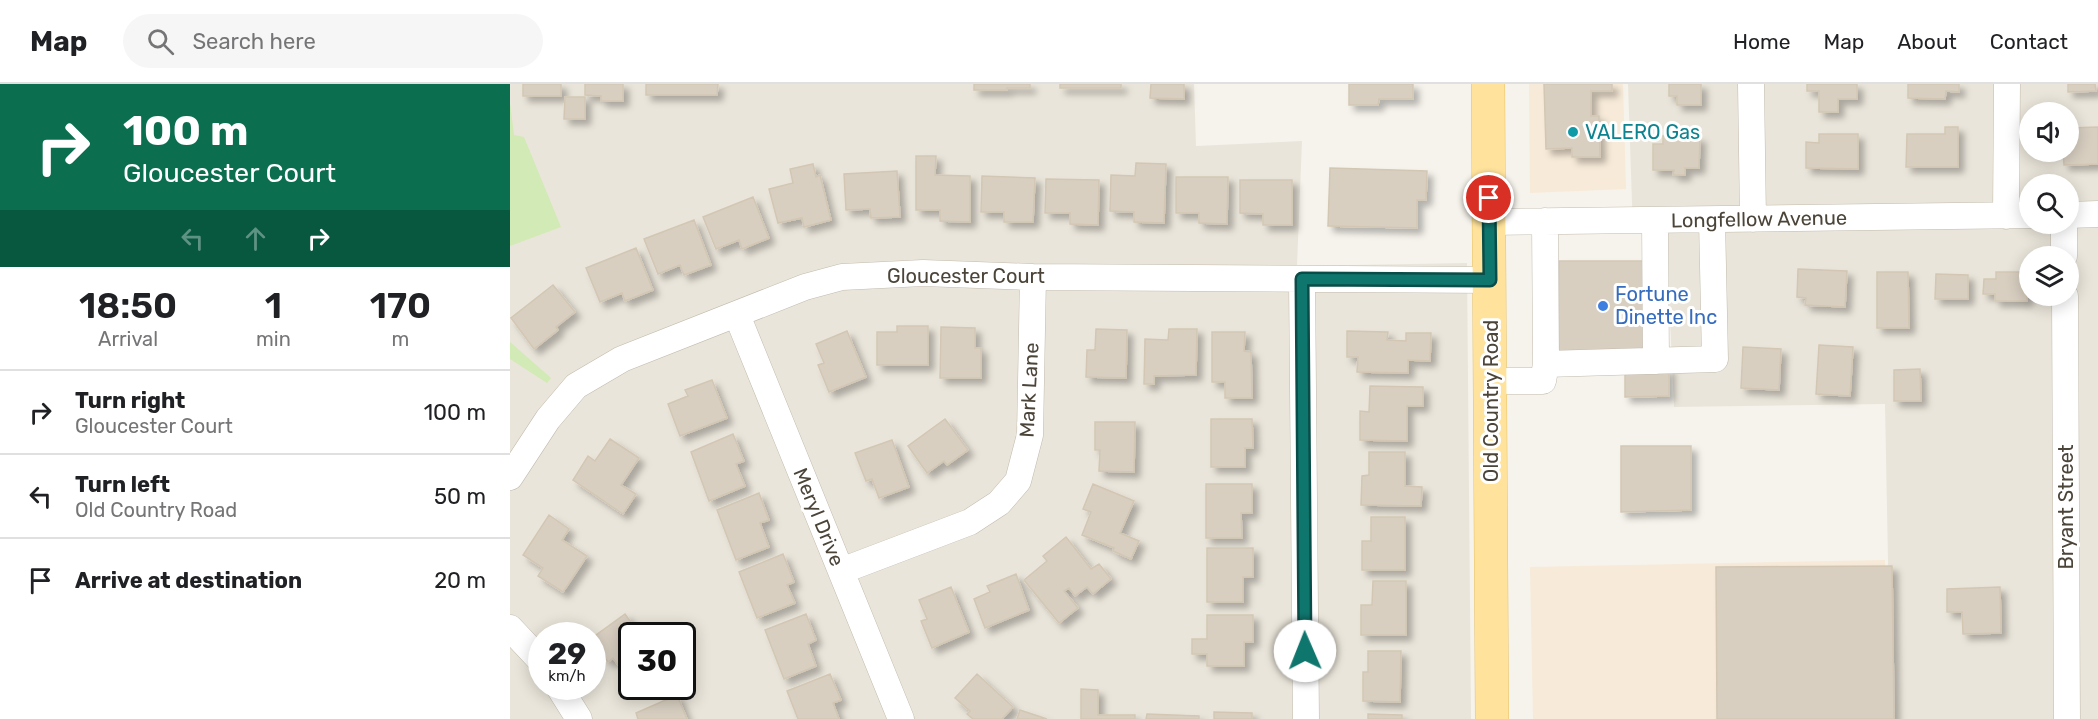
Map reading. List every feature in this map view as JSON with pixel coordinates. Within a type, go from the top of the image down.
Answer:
[{"type":"main road","name":"Old Country Road","points":[[1488,84],[1492,719]]},
{"type":"street","points":[[1751,84],[1753,219]]},
{"type":"street","points":[[2007,84],[2018,215]]},
{"type":"street","points":[[2079,215],[2098,214]]},
{"type":"street","name":"Longfellow Avenue","points":[[1489,222],[2018,215]]},
{"type":"street","points":[[1655,220],[1656,361]]},
{"type":"street","points":[[1546,364],[1715,359],[1712,220]]},
{"type":"street","points":[[1491,381],[1543,381],[1546,364],[1545,221]]},
{"type":"street","name":"Gloucester Court","points":[[510,477],[548,419],[576,386],[622,359],[805,287],[842,277],[923,273],[1490,280]]},
{"type":"street","name":"Mark Lane","points":[[841,571],[970,522],[999,503],[1018,481],[1030,435],[1033,276]]},
{"type":"street","points":[[1302,279],[1306,719]]},
{"type":"street","name":"Bryant Street","points":[[2065,306],[2067,719]]},
{"type":"street","name":"Meryl Drive","points":[[737,315],[902,719]]},
{"type":"street","points":[[510,628],[528,647]]},
{"type":"street","points":[[568,700],[579,719]]},
{"type":"shaded area","points":[[510,84],[1194,84],[1196,146],[1302,141],[1297,266],[1467,263],[1471,719],[510,719]]},
{"type":"shaded area","points":[[1529,84],[1623,84],[1626,189],[1530,193]]},
{"type":"shaded area","points":[[1628,84],[2098,84],[2098,719],[1891,719],[1885,404],[1674,407],[1666,231],[1633,233]]},
{"type":"shaded area","points":[[1885,560],[1886,719],[1533,719],[1530,567]]},
{"type":"green space","points":[[510,102],[514,135],[524,137],[561,227],[510,246]]},
{"type":"green space","points":[[510,342],[551,378],[547,383],[510,359]]},
{"type":"building","points":[[523,84],[561,84],[561,96],[523,96]]},
{"type":"building","points":[[585,84],[623,84],[623,101],[601,101],[601,96],[585,95]]},
{"type":"building","points":[[646,84],[718,84],[717,95],[646,95]]},
{"type":"building","points":[[974,84],[1030,84],[1030,88],[974,90]]},
{"type":"building","points":[[1060,84],[1121,84],[1121,88],[1060,88]]},
{"type":"building","points":[[1151,84],[1184,84],[1184,99],[1150,98]]},
{"type":"building","points":[[1349,84],[1413,84],[1413,99],[1379,99],[1378,105],[1349,105]]},
{"type":"building","name":"VALERO Gas","points":[[1544,84],[1612,84],[1612,91],[1591,91],[1591,116],[1599,116],[1600,157],[1572,157],[1572,148],[1546,149]]},
{"type":"building","points":[[1669,84],[1701,84],[1701,105],[1677,105],[1677,96],[1669,96]]},
{"type":"building","points":[[1807,84],[1857,84],[1857,99],[1838,99],[1838,112],[1819,112],[1819,91],[1807,91]]},
{"type":"building","points":[[1908,84],[1959,84],[1959,92],[1946,91],[1945,99],[1908,98]]},
{"type":"building","points":[[2068,84],[2095,84],[2096,91],[2068,92]]},
{"type":"building","points":[[565,97],[585,97],[585,119],[564,119]]},
{"type":"building","points":[[1945,127],[1958,127],[1958,167],[1906,167],[1907,134],[1945,134]]},
{"type":"building","points":[[2098,127],[2098,164],[2064,165],[2064,162],[2079,162],[2079,128]]},
{"type":"building","points":[[1819,134],[1858,134],[1858,169],[1806,168],[1806,142],[1819,143]]},
{"type":"building","points":[[1663,136],[1700,137],[1699,168],[1685,168],[1685,175],[1673,175],[1674,170],[1653,170],[1653,144],[1663,144]]},
{"type":"building","points":[[916,156],[936,156],[935,175],[970,176],[970,222],[940,221],[940,210],[916,210]]},
{"type":"building","points":[[1136,163],[1166,164],[1164,223],[1134,222],[1134,212],[1110,211],[1111,175],[1135,176]]},
{"type":"building","points":[[813,164],[816,177],[820,175],[831,220],[804,227],[802,218],[778,223],[769,189],[793,183],[790,169]]},
{"type":"building","points":[[1330,168],[1427,171],[1426,200],[1417,200],[1417,228],[1328,226]]},
{"type":"building","points":[[897,171],[900,217],[871,218],[870,209],[846,210],[844,174]]},
{"type":"building","points":[[982,176],[1035,178],[1033,222],[1004,222],[1004,212],[981,212]]},
{"type":"building","points":[[1176,177],[1228,177],[1227,224],[1199,223],[1199,213],[1176,213]]},
{"type":"building","points":[[1046,179],[1099,180],[1098,225],[1070,224],[1070,213],[1045,213]]},
{"type":"building","points":[[1240,180],[1292,180],[1292,225],[1263,225],[1263,214],[1240,213]]},
{"type":"building","points":[[753,197],[769,238],[742,249],[739,240],[716,249],[703,217]]},
{"type":"building","points":[[694,220],[711,265],[684,275],[680,265],[658,274],[644,239]]},
{"type":"building","points":[[636,248],[653,290],[625,301],[622,293],[600,302],[586,268]]},
{"type":"building","name":"Fortune Dinette Inc","points":[[1559,261],[1646,261],[1649,350],[1558,351]]},
{"type":"building","points":[[1798,269],[1847,271],[1845,307],[1805,305],[1806,298],[1797,297]]},
{"type":"building","points":[[1877,272],[1908,272],[1909,328],[1877,328]]},
{"type":"building","points":[[1996,272],[2019,272],[2019,301],[1995,301],[1995,294],[1983,294],[1984,279],[1996,279]]},
{"type":"building","points":[[1936,274],[1968,275],[1968,299],[1935,299]]},
{"type":"building","points":[[553,285],[575,312],[556,327],[558,330],[534,349],[511,318]]},
{"type":"building","points":[[897,326],[928,326],[928,365],[877,365],[877,332],[897,332]]},
{"type":"building","points":[[941,327],[975,328],[975,348],[981,348],[981,378],[940,378]]},
{"type":"building","points":[[1096,329],[1127,330],[1126,378],[1086,377],[1087,350],[1095,350]]},
{"type":"building","points":[[1169,329],[1197,329],[1196,375],[1154,376],[1154,384],[1144,384],[1145,339],[1168,340]]},
{"type":"building","points":[[847,331],[866,377],[829,392],[818,365],[824,363],[816,344]]},
{"type":"building","points":[[1347,331],[1388,332],[1387,340],[1406,341],[1406,333],[1431,333],[1430,361],[1408,360],[1408,373],[1357,372],[1358,357],[1347,357]]},
{"type":"building","points":[[1212,332],[1245,332],[1244,351],[1251,352],[1252,398],[1225,398],[1225,382],[1212,382]]},
{"type":"building","points":[[1819,345],[1853,347],[1850,396],[1816,394]]},
{"type":"building","points":[[1743,347],[1781,349],[1779,390],[1741,388]]},
{"type":"building","points":[[1669,368],[1669,396],[1625,397],[1625,369]]},
{"type":"building","points":[[1920,369],[1921,401],[1894,401],[1894,370]]},
{"type":"building","points":[[712,380],[727,418],[680,436],[668,404],[688,396],[685,390]]},
{"type":"building","points":[[1370,386],[1423,387],[1423,406],[1407,406],[1407,441],[1360,440],[1360,411],[1369,412]]},
{"type":"building","points":[[945,419],[968,450],[947,465],[944,461],[927,473],[908,446]]},
{"type":"building","points":[[1211,419],[1252,419],[1253,448],[1245,448],[1245,467],[1211,467]]},
{"type":"building","points":[[1095,422],[1135,422],[1134,472],[1099,471],[1100,450],[1095,450]]},
{"type":"building","points":[[733,434],[744,461],[736,464],[745,486],[709,501],[691,452]]},
{"type":"building","points":[[610,439],[639,458],[621,485],[636,494],[623,514],[573,480],[588,456],[595,461]]},
{"type":"building","points":[[892,440],[909,487],[879,498],[872,479],[866,481],[855,453]]},
{"type":"building","points":[[1621,446],[1691,446],[1691,510],[1621,512]]},
{"type":"building","points":[[1369,452],[1405,452],[1405,486],[1422,487],[1421,506],[1361,505],[1362,476],[1369,475]]},
{"type":"building","points":[[1093,484],[1134,501],[1120,533],[1139,541],[1131,559],[1113,551],[1114,548],[1082,535],[1091,512],[1083,509]]},
{"type":"building","points":[[1206,484],[1252,484],[1252,513],[1241,513],[1242,538],[1206,538]]},
{"type":"building","points":[[759,493],[769,520],[760,523],[769,547],[736,560],[717,510]]},
{"type":"building","points":[[549,515],[569,529],[562,540],[587,556],[563,592],[538,576],[543,568],[523,555]]},
{"type":"building","points":[[1371,517],[1405,517],[1405,570],[1362,570],[1362,541],[1371,541]]},
{"type":"building","points":[[1066,537],[1091,569],[1099,564],[1111,579],[1093,594],[1087,587],[1075,596],[1069,588],[1064,591],[1078,608],[1059,623],[1024,580],[1047,561],[1043,556]]},
{"type":"building","points":[[1207,548],[1253,548],[1253,577],[1243,577],[1243,602],[1207,602]]},
{"type":"building","points":[[783,554],[794,582],[787,585],[795,603],[757,618],[739,572]]},
{"type":"building","points":[[1892,566],[1894,719],[1717,719],[1716,567]]},
{"type":"building","points":[[1016,574],[1029,610],[985,628],[974,599],[990,592],[987,586]]},
{"type":"building","points":[[1373,581],[1406,581],[1406,635],[1361,635],[1361,605],[1372,605]]},
{"type":"building","points":[[951,587],[969,632],[932,648],[921,621],[927,619],[919,600]]},
{"type":"building","points":[[2000,587],[2001,633],[1963,634],[1962,612],[1947,612],[1947,589]]},
{"type":"building","points":[[625,614],[631,622],[618,622],[618,665],[613,658],[608,662],[606,659],[606,628]]},
{"type":"building","points":[[806,614],[816,640],[808,644],[816,666],[784,679],[765,630]]},
{"type":"building","points":[[1207,615],[1253,615],[1253,642],[1244,642],[1244,666],[1207,666],[1207,654],[1192,654],[1192,639],[1207,639]]},
{"type":"building","points":[[1368,651],[1401,651],[1400,702],[1363,701],[1363,672],[1368,672]]},
{"type":"building","points":[[830,674],[841,700],[833,703],[839,719],[798,719],[787,691]]},
{"type":"building","points":[[977,674],[1013,707],[1002,719],[973,719],[967,714],[970,711],[955,698]]},
{"type":"building","points":[[1081,689],[1098,690],[1098,715],[1135,715],[1135,719],[1081,719]]},
{"type":"building","points":[[666,700],[679,700],[687,719],[638,719],[636,713]]},
{"type":"building","points":[[1020,710],[1047,719],[1017,719]]},
{"type":"building","points":[[1214,712],[1252,713],[1252,719],[1214,719]]},
{"type":"building","points":[[1147,714],[1199,716],[1199,719],[1146,719]]},
{"type":"building","points":[[1368,714],[1402,715],[1402,719],[1368,719]]},
{"type":"place","name":"VALERO Gas","points":[[1573,132]]},
{"type":"place","name":"Fortune Dinette Inc","points":[[1603,306]]},
{"type":"route","points":[[1305,651],[1302,279],[1490,280],[1489,198]]}]
